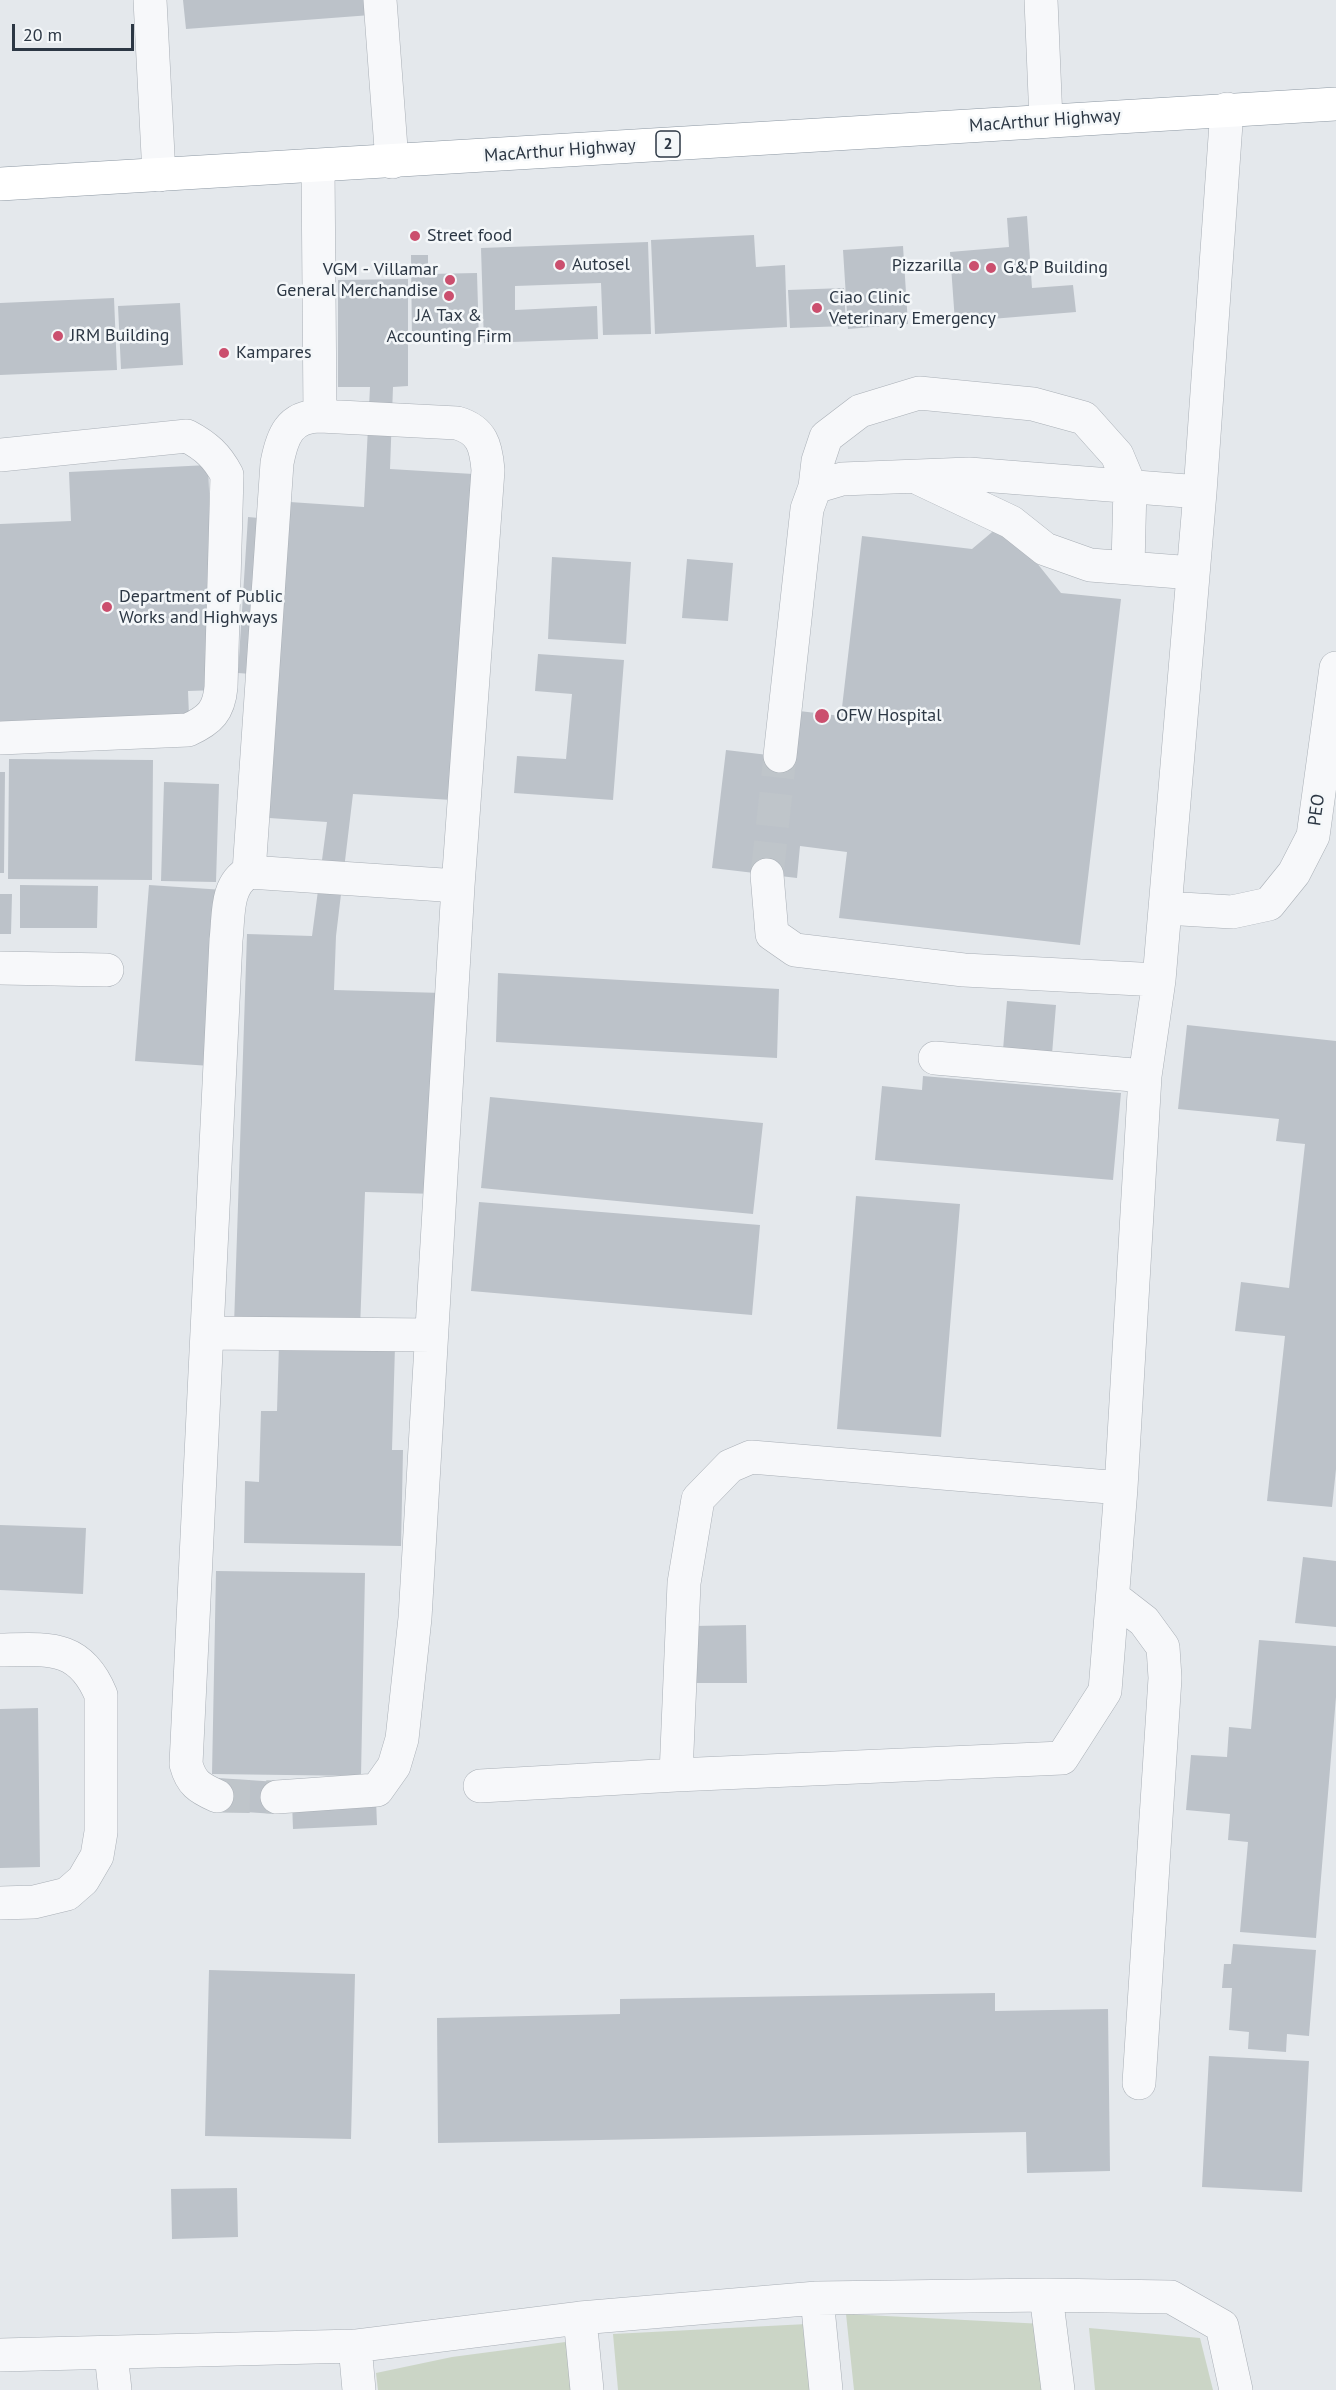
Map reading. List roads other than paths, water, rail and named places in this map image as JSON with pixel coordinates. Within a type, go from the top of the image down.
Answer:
[{"type":"highway","name":"MacArthur Highway","points":[[0,184],[1336,104]]},
{"type":"street","points":[[150,0],[159,176]]},
{"type":"street","points":[[380,0],[392,162]]},
{"type":"street","points":[[1041,0],[1046,121]]},
{"type":"street","points":[[480,1786],[1062,1758],[1105,1691],[1121,1488],[1145,1076],[1159,980],[1200,492],[1227,109]]},
{"type":"street","points":[[318,166],[320,416]]},
{"type":"street","points":[[780,756],[807,509],[815,487],[818,461],[826,437],[860,411],[920,393],[1033,404],[1084,418],[1117,455],[1130,486],[1128,567]]},
{"type":"street","points":[[249,872],[277,463],[280,448],[290,425],[309,416],[320,416],[457,423],[474,430],[485,445],[488,470],[458,886],[408,1697],[402,1739],[394,1766],[377,1790],[277,1797]]},
{"type":"street","points":[[0,455],[187,436],[206,446],[219,460],[227,475],[220,704],[208,720],[188,730],[0,738]]},
{"type":"street","points":[[815,487],[842,479],[969,474],[1200,492]]},
{"type":"street","points":[[914,477],[1011,522],[1045,549],[1090,565],[1193,573]]},
{"type":"street","name":"PEO","points":[[1165,908],[1232,912],[1269,904],[1294,873],[1313,836],[1336,668]]},
{"type":"street","points":[[217,1796],[200,1789],[190,1780],[186,1764],[226,940],[231,892],[240,877],[249,872],[458,886]]},
{"type":"street","points":[[767,875],[772,934],[795,950],[964,970],[1159,980]]},
{"type":"street","points":[[0,968],[107,969]]},
{"type":"street","points":[[934,1058],[1145,1076]]},
{"type":"street","points":[[207,1333],[431,1335]]},
{"type":"street","points":[[676,1775],[684,1583],[698,1499],[730,1466],[752,1457],[1121,1488]]},
{"type":"street","points":[[1113,1597],[1144,1621],[1163,1647],[1165,1678],[1139,2083]]},
{"type":"street","points":[[0,1650],[40,1649],[62,1652],[78,1659],[93,1674],[101,1695],[101,1832],[97,1856],[83,1880],[67,1894],[34,1902],[0,1903]]},
{"type":"street","points":[[1046,2295],[1058,2390]]},
{"type":"street","points":[[0,2355],[111,2354],[355,2346],[580,2318],[818,2298],[1046,2295],[1172,2297],[1222,2326],[1236,2390]]},
{"type":"street","points":[[818,2298],[826,2390]]},
{"type":"street","points":[[580,2318],[587,2390]]},
{"type":"street","points":[[355,2346],[359,2390]]},
{"type":"street","points":[[111,2354],[115,2390]]},
{"type":"tunnel","points":[[767,875],[780,756]]},
{"type":"tunnel","points":[[217,1796],[277,1797]]},
{"type":"place","name":"Street food","points":[[415,236]]},
{"type":"place","name":"Autosel","points":[[560,265]]},
{"type":"place","name":"Pizzarilla","points":[[974,266]]},
{"type":"place","name":"G&P Building","points":[[991,268]]},
{"type":"place","name":"VGM - Villamar General Merchandise","points":[[450,280]]},
{"type":"place","name":"JA Tax & Accounting Firm","points":[[449,296]]},
{"type":"place","name":"Ciao Clinic Veterinary Emergency","points":[[817,308]]},
{"type":"place","name":"JRM Building","points":[[58,336]]},
{"type":"place","name":"Kampares","points":[[224,353]]},
{"type":"place","name":"Department of Public Works and Highways","points":[[107,607]]},
{"type":"place","name":"OFW Hospital","points":[[822,716]]}]
